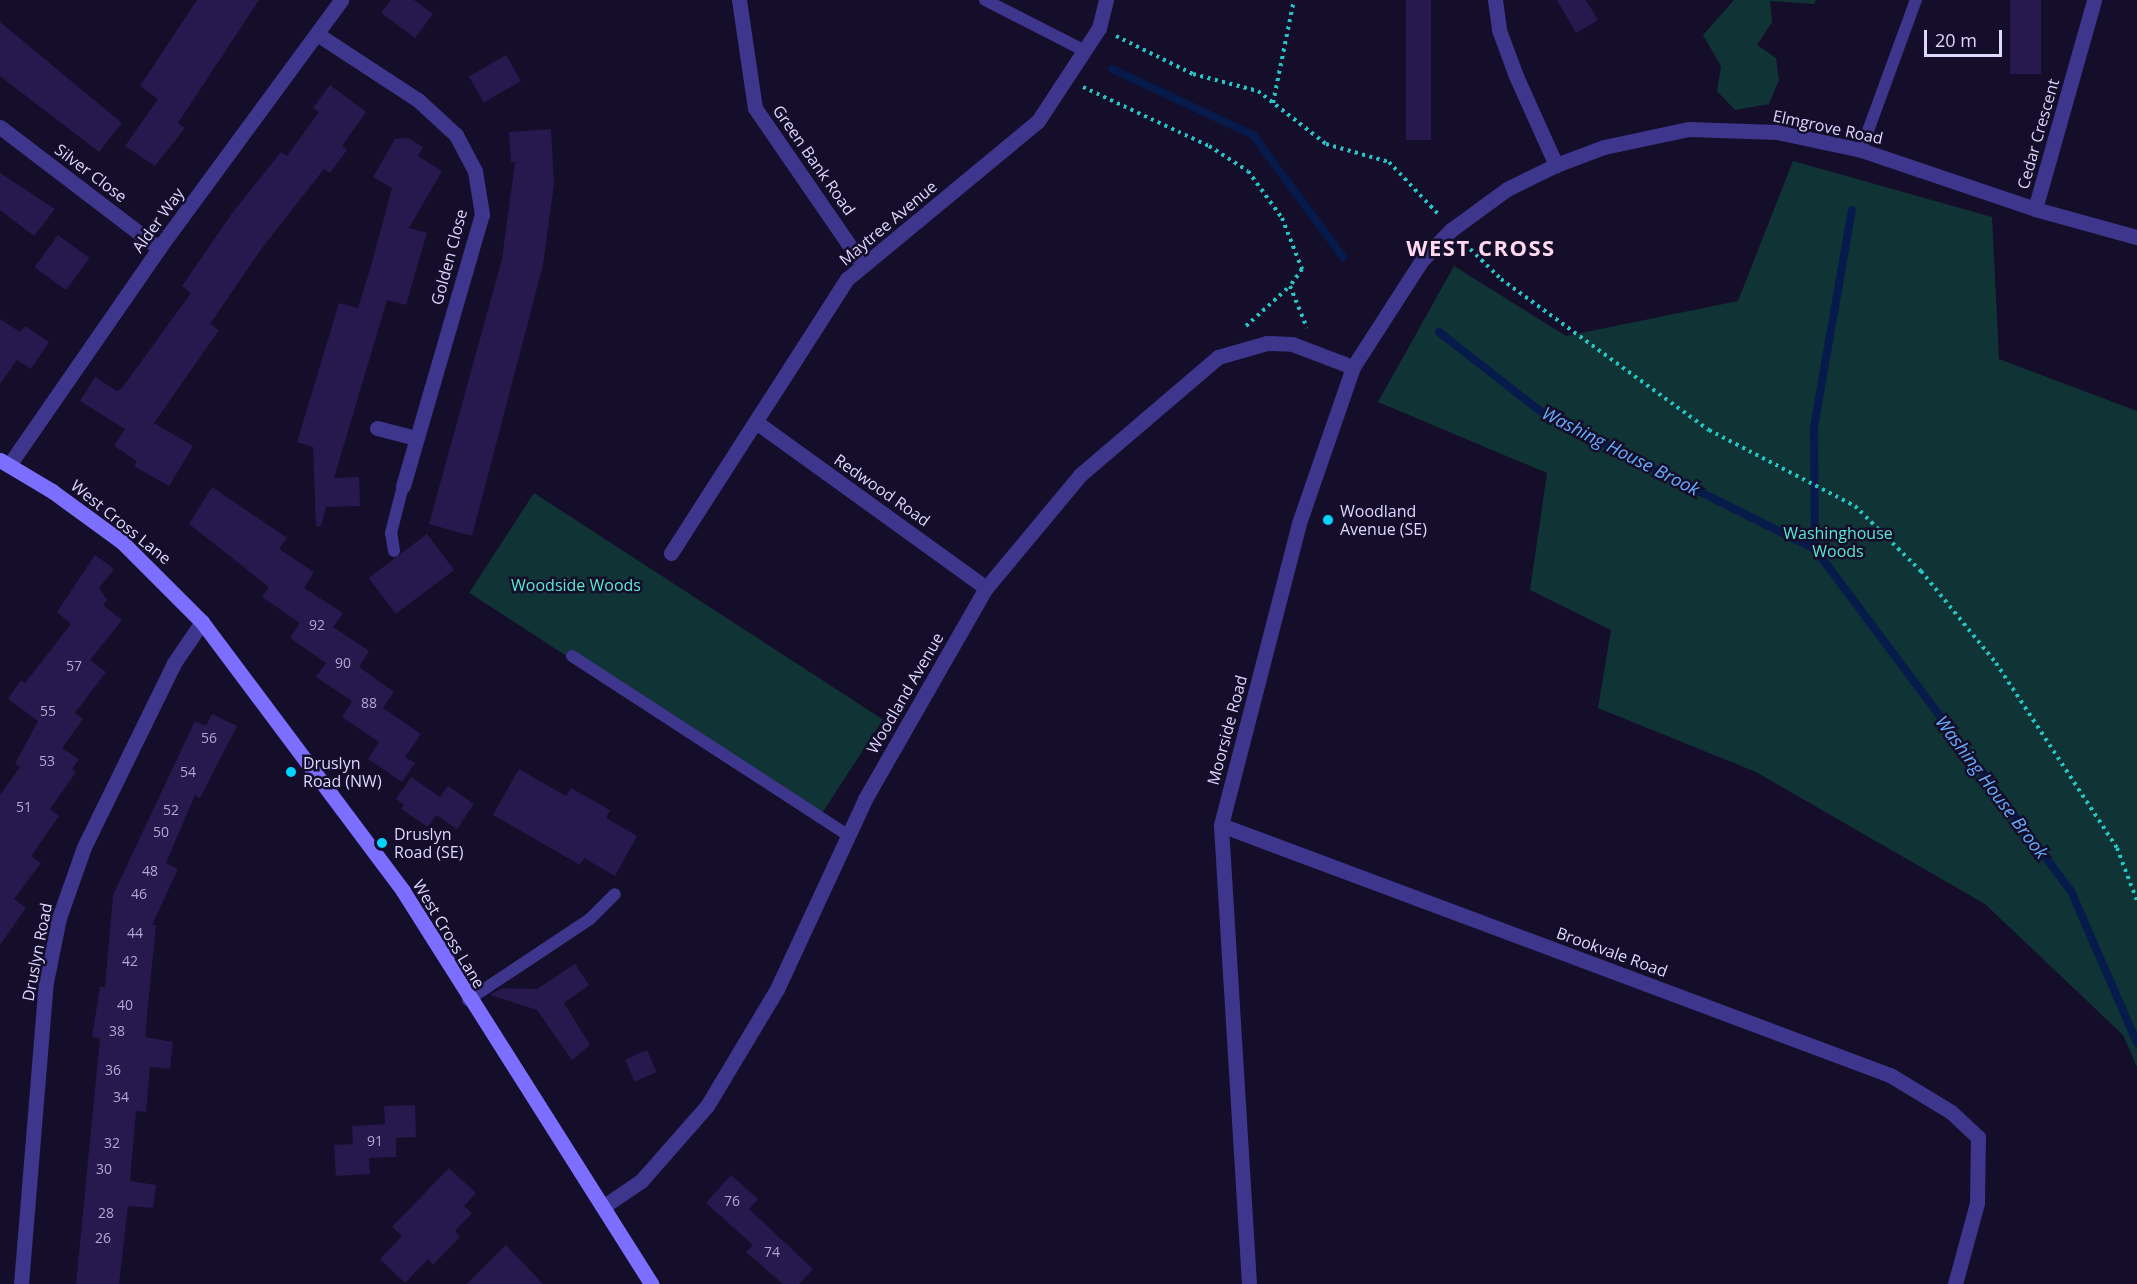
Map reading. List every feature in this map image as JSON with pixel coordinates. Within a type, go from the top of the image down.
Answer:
[{"type":"street","name":"Alder Way","points":[[4,462],[341,0]]},
{"type":"street","name":"Green Bank Road","points":[[739,0],[755,108],[863,265]]},
{"type":"street","name":"Maytree Avenue","points":[[671,554],[847,279],[1038,121],[1068,79],[1099,27],[1106,0]]},
{"type":"street","points":[[1495,0],[1499,30],[1516,76],[1556,165]]},
{"type":"street","name":"Cedar Crescent","points":[[2035,209],[2094,0]]},
{"type":"street","name":"Golden Close","points":[[317,34],[418,100],[456,135],[475,171],[482,214],[403,486]]},
{"type":"street","name":"Silver Close","points":[[0,127],[159,248]]},
{"type":"street","name":"Elmgrove Road","points":[[1451,230],[1507,189],[1556,165],[1604,147],[1689,129],[1777,132],[1861,150],[2035,209],[2137,237]]},
{"type":"street","name":"Moorside Road","points":[[1249,1284],[1221,825],[1299,523],[1353,367],[1400,289],[1451,230]]},
{"type":"street","name":"Woodland Avenue","points":[[604,1206],[641,1181],[707,1106],[777,989],[848,835],[986,588],[1080,475],[1218,357],[1268,343],[1306,348],[1353,367]]},
{"type":"street","name":"Redwood Road","points":[[756,422],[986,588]]},
{"type":"street","points":[[377,428],[416,438]]},
{"type":"street","name":"West Cross Lane","points":[[4,462],[122,542],[202,622],[403,891],[468,1000],[604,1206],[651,1284]]},
{"type":"street","name":"Druslyn Road","points":[[21,1284],[46,982],[59,918],[84,847],[174,663],[202,622]]},
{"type":"street","name":"Brookvale Road","points":[[1221,825],[1890,1075],[1951,1112],[1978,1137],[1977,1203],[1955,1284]]},
{"type":"lane","points":[[985,0],[1085,51]]},
{"type":"lane","points":[[1861,150],[1916,0]]},
{"type":"lane","points":[[394,551],[391,532],[403,486]]},
{"type":"lane","points":[[572,656],[848,835]]},
{"type":"lane","points":[[468,1000],[590,920],[615,894]]},
{"type":"path","points":[[1273,103],[1294,0]]},
{"type":"path","points":[[1099,27],[1193,74],[1258,91],[1326,144],[1389,162],[1451,230],[1502,279],[1700,423],[1855,507],[1922,571],[1996,663],[2117,848],[2137,901]]},
{"type":"path","points":[[1068,79],[1209,146],[1248,171],[1281,218],[1302,269],[1290,286],[1218,357]]},
{"type":"path","points":[[1290,286],[1310,334],[1306,348]]},
{"type":"green space","points":[[1734,0],[1816,0],[1814,4],[1770,1],[1772,22],[1757,45],[1776,58],[1779,80],[1769,104],[1735,110],[1717,91],[1721,66],[1703,35]]},
{"type":"green space","name":"Washinghouse Woods","points":[[1793,161],[1992,217],[1999,359],[2137,411],[2137,1067],[2123,1035],[1985,904],[1756,772],[1598,708],[1611,630],[1530,590],[1547,473],[1378,402],[1454,266],[1566,336],[1738,301]]},
{"type":"green space","name":"Woodside Woods","points":[[534,493],[883,720],[818,819],[469,593]]},
{"type":"building","points":[[197,0],[259,0],[178,123],[185,128],[155,166],[125,146],[158,99],[140,86]]},
{"type":"building","points":[[391,0],[414,0],[433,14],[415,38],[381,13]]},
{"type":"building","points":[[1406,0],[1431,0],[1431,140],[1406,140]]},
{"type":"building","points":[[1557,0],[1586,0],[1598,20],[1576,33]]},
{"type":"building","points":[[2010,0],[2041,0],[2041,74],[2010,74]]},
{"type":"building","points":[[0,22],[122,123],[99,152],[0,76]]},
{"type":"building","points":[[506,55],[521,81],[484,102],[469,76]]},
{"type":"building","points":[[330,85],[366,112],[342,146],[347,150],[330,173],[324,169],[262,248],[210,324],[219,330],[154,423],[193,446],[169,486],[134,466],[137,461],[114,446],[125,429],[80,401],[95,377],[117,391],[122,388],[191,293],[182,286],[233,212],[281,152],[287,156],[319,112],[313,108]]},
{"type":"building","points":[[551,129],[554,184],[543,265],[472,536],[429,524],[502,259],[515,162],[511,162],[509,132]]},
{"type":"building","points":[[408,138],[423,147],[418,156],[442,171],[409,228],[427,233],[406,305],[387,300],[334,478],[359,477],[360,506],[326,507],[321,526],[316,526],[313,447],[297,442],[339,303],[358,308],[371,266],[392,188],[373,177],[395,139]]},
{"type":"building","points":[[0,173],[55,209],[34,236],[0,210]]},
{"type":"building","points":[[58,235],[90,258],[66,290],[34,267]]},
{"type":"building","points":[[0,319],[20,332],[25,326],[49,342],[31,369],[17,360],[0,384]]},
{"type":"building","points":[[212,487],[287,538],[279,549],[314,572],[304,588],[343,613],[333,627],[369,651],[359,667],[394,692],[383,708],[421,734],[405,757],[415,763],[402,782],[368,759],[379,742],[342,717],[352,701],[316,677],[326,663],[290,638],[300,623],[262,597],[269,587],[189,524]]},
{"type":"building","points":[[427,534],[454,570],[396,614],[369,578]]},
{"type":"building","points":[[95,555],[114,569],[99,588],[107,600],[103,605],[122,620],[90,660],[106,672],[75,713],[83,719],[62,748],[79,759],[72,769],[76,772],[50,809],[59,816],[31,856],[41,863],[14,899],[26,908],[0,945],[0,795],[20,767],[15,764],[38,721],[8,699],[21,680],[25,683],[71,624],[57,612]]},
{"type":"building","points":[[212,714],[237,726],[200,798],[195,795],[166,863],[178,869],[152,925],[156,925],[145,1037],[173,1042],[170,1069],[150,1067],[146,1112],[136,1111],[130,1181],[156,1185],[153,1208],[128,1206],[119,1284],[76,1284],[100,1038],[92,1037],[100,987],[105,987],[113,895],[195,721],[206,726]]},
{"type":"building","points":[[519,769],[566,796],[571,788],[610,810],[606,818],[637,836],[615,876],[584,858],[580,865],[493,815]]},
{"type":"building","points":[[411,777],[440,797],[448,786],[474,804],[457,829],[436,815],[428,827],[401,809],[404,805],[396,799]]},
{"type":"building","points":[[575,964],[589,985],[564,1003],[590,1045],[572,1060],[537,1010],[490,995],[502,988],[537,989]]},
{"type":"building","points":[[647,1050],[657,1072],[635,1082],[625,1060]]},
{"type":"building","points":[[415,1105],[416,1137],[396,1138],[396,1157],[369,1158],[370,1174],[336,1176],[334,1145],[353,1144],[352,1126],[385,1124],[384,1106]]},
{"type":"building","points":[[449,1168],[476,1193],[464,1206],[472,1213],[455,1231],[460,1237],[433,1265],[428,1259],[405,1283],[380,1259],[402,1236],[392,1227]]},
{"type":"building","points":[[731,1175],[758,1199],[749,1209],[813,1269],[799,1284],[783,1284],[746,1252],[753,1245],[706,1203]]},
{"type":"building","points":[[506,1245],[543,1284],[467,1284]]},
{"type":"waterway","name":"Washing House Brook","points":[[1112,69],[1253,135],[1343,257]]},
{"type":"waterway","name":"Washing House Brook","points":[[1815,549],[1814,427],[1852,210]]},
{"type":"waterway","name":"Washing House Brook","points":[[1439,332],[1544,414],[1815,549],[2071,891],[2137,1043]]},
{"type":"place","name":"Woodland Avenue (SE)","points":[[1328,520]]},
{"type":"place","name":"Druslyn Road (NW)","points":[[291,772]]},
{"type":"place","name":"Druslyn Road (SE)","points":[[382,843]]},
{"type":"district","name":"WEST CROSS","points":[[1481,248]]}]
